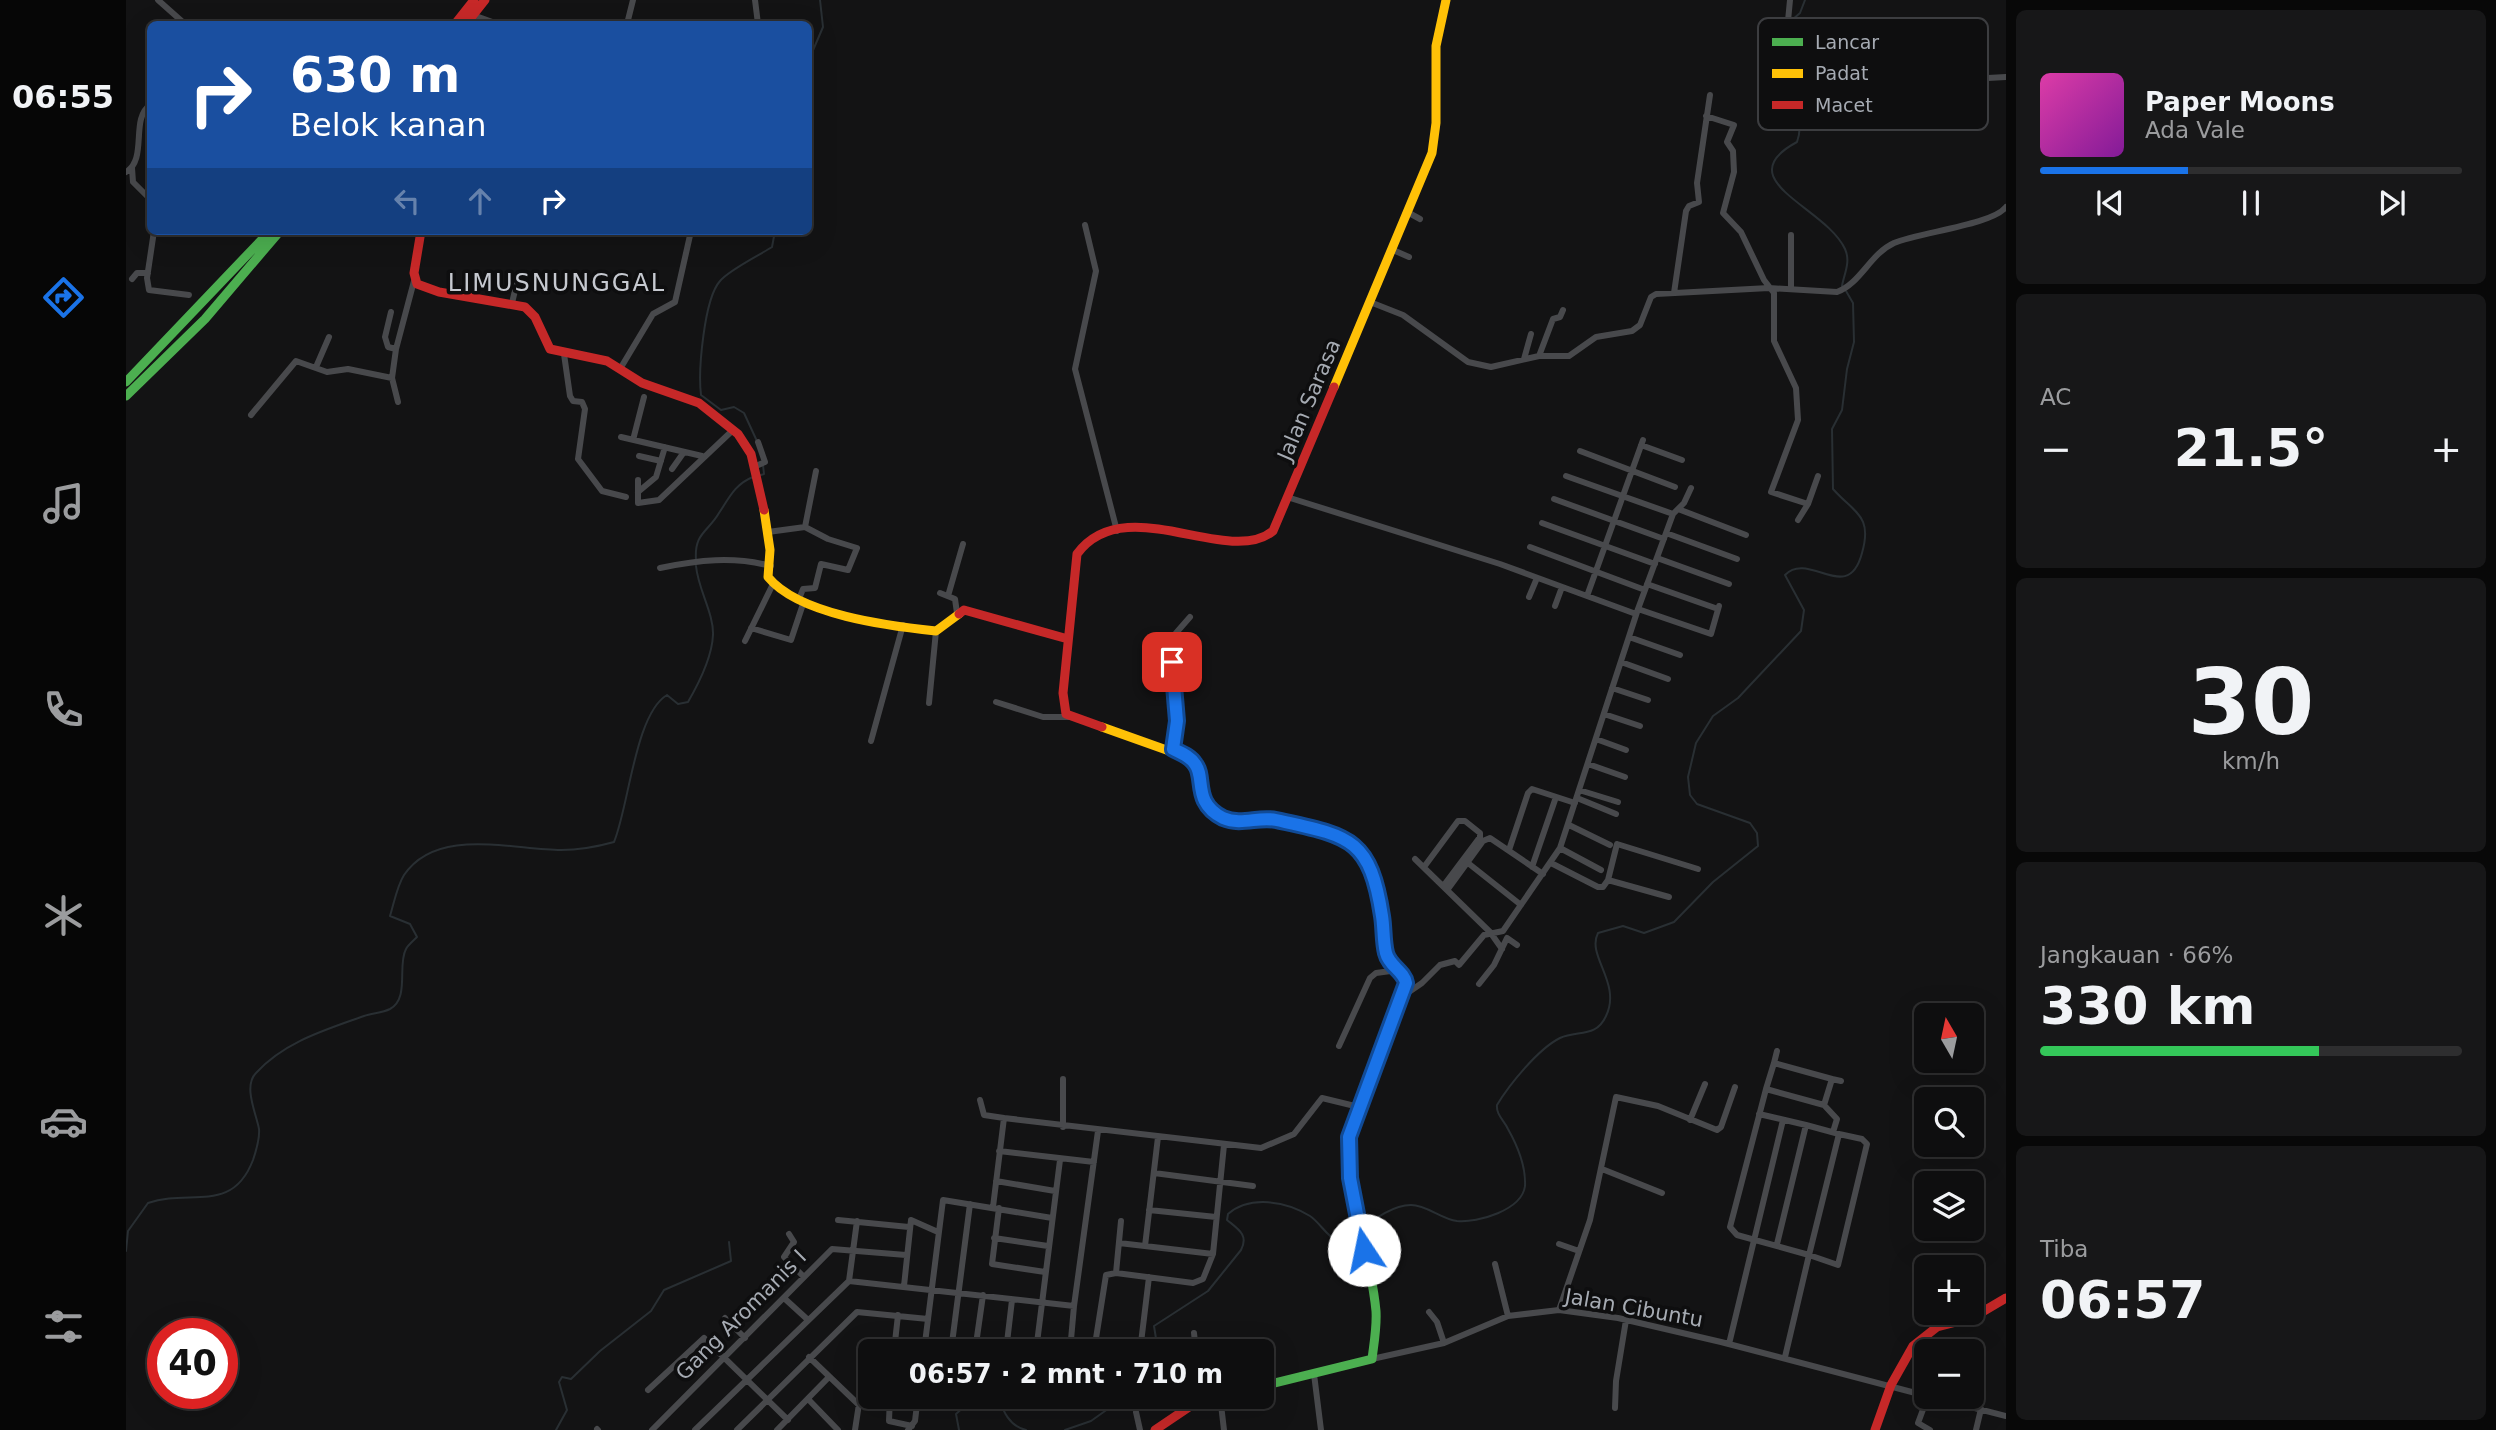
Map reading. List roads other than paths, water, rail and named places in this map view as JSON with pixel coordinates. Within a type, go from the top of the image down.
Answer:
[{"type":"street","points":[[158,0],[182,21]]},
{"type":"street","points":[[456,21],[474,0]]},
{"type":"street","points":[[468,21],[485,0]]},
{"type":"street","points":[[628,21],[633,0]]},
{"type":"street","points":[[755,0],[758,21]]},
{"type":"street","name":"Jalan Sarasa","points":[[1068,639],[1079,549],[1095,537],[1117,531],[1156,527],[1256,542],[1273,530],[1409,213],[1432,153],[1437,130],[1434,77],[1439,28],[1446,0]]},
{"type":"street","points":[[1788,18],[1790,0]]},
{"type":"street","points":[[473,15],[490,21]]},
{"type":"street","points":[[1988,78],[2006,77]]},
{"type":"street","points":[[1674,293],[1686,211],[1700,200],[1697,183],[1710,95]]},
{"type":"street","points":[[147,108],[142,114],[129,170],[133,182],[147,196]]},
{"type":"street","points":[[1706,116],[1734,125],[1727,142],[1732,150],[1734,172],[1723,213],[1741,232],[1776,297],[1774,341],[1795,383],[1798,420],[1771,492],[1808,504]]},
{"type":"street","points":[[1370,302],[1403,316],[1448,350],[1475,365],[1498,367],[1539,356],[1569,356],[1596,337],[1633,331],[1640,325],[1653,295],[1769,288],[1838,292],[1847,288],[1876,255],[1895,243],[1949,226],[1976,222],[1999,214],[2006,207]]},
{"type":"street","points":[[1409,213],[1420,219]]},
{"type":"street","points":[[1085,225],[1096,271],[1075,369],[1117,531]]},
{"type":"street","points":[[153,235],[148,273],[151,292],[190,295]]},
{"type":"street","points":[[126,382],[266,235]]},
{"type":"street","points":[[126,396],[205,319],[277,235]]},
{"type":"street","points":[[398,402],[392,378],[396,349],[414,281],[420,235]]},
{"type":"street","points":[[620,369],[653,314],[676,302],[690,235]]},
{"type":"street","points":[[1791,235],[1791,289]]},
{"type":"street","points":[[1393,250],[1409,257]]},
{"type":"street","points":[[132,279],[137,273],[148,273]]},
{"type":"street","points":[[512,303],[518,278]]},
{"type":"street","points":[[414,281],[422,288],[512,303],[529,310],[546,345],[564,354],[596,357],[642,383],[699,403],[733,429],[746,443],[758,466]]},
{"type":"street","points":[[1539,356],[1553,319],[1560,317],[1563,310]]},
{"type":"street","points":[[391,313],[385,341],[388,347],[396,349]]},
{"type":"street","points":[[1524,359],[1531,334]]},
{"type":"street","points":[[317,367],[329,337]]},
{"type":"street","points":[[564,354],[570,397],[573,401],[582,402],[586,409],[578,459],[602,491],[626,497]]},
{"type":"street","points":[[251,415],[296,360],[327,372],[348,369],[392,378]]},
{"type":"street","points":[[633,440],[644,397]]},
{"type":"street","points":[[638,480],[641,505],[659,500],[733,429]]},
{"type":"street","points":[[621,437],[702,456]]},
{"type":"street","points":[[758,442],[758,466],[771,566],[768,578],[772,586],[801,600],[936,631]]},
{"type":"street","points":[[1587,596],[1642,443],[1682,460]]},
{"type":"street","points":[[638,492],[656,477],[665,447]]},
{"type":"street","points":[[1580,451],[1675,487]]},
{"type":"street","points":[[672,469],[684,452]]},
{"type":"street","points":[[639,456],[661,461]]},
{"type":"street","points":[[805,527],[816,471]]},
{"type":"street","points":[[1566,476],[1746,535]]},
{"type":"street","points":[[1798,520],[1808,504],[1818,477]]},
{"type":"street","points":[[1403,996],[1445,962],[1455,961],[1459,965],[1480,938],[1490,932],[1503,930],[1560,848],[1646,587],[1675,511],[1686,500],[1691,488]]},
{"type":"street","points":[[1287,497],[1587,596],[1712,634],[1718,608],[1595,572],[1530,547]]},
{"type":"street","points":[[1554,499],[1737,559]]},
{"type":"street","points":[[1542,523],[1729,583]]},
{"type":"street","points":[[751,628],[791,640],[803,589],[815,589],[821,564],[848,570],[856,548],[805,527],[768,532]]},
{"type":"street","points":[[948,596],[963,544]]},
{"type":"street","points":[[660,568],[710,559],[745,560],[771,566]]},
{"type":"street","points":[[1529,597],[1537,578]]},
{"type":"street","points":[[745,641],[772,586]]},
{"type":"street","points":[[1555,606],[1562,587]]},
{"type":"street","points":[[940,593],[955,600],[957,613]]},
{"type":"street","points":[[929,703],[936,631],[957,613],[970,611],[1068,639],[1063,699],[1065,712],[1069,717]]},
{"type":"street","points":[[1173,749],[1177,721],[1172,649],[1176,633],[1190,617]]},
{"type":"street","points":[[871,741],[903,625]]},
{"type":"street","points":[[1629,637],[1680,655]]},
{"type":"street","points":[[1621,662],[1668,679]]},
{"type":"street","points":[[1612,688],[1648,700]]},
{"type":"street","points":[[996,702],[1043,717],[1069,717],[1103,725],[1173,749],[1195,764],[1201,793],[1208,804],[1224,818],[1245,822],[1274,819],[1346,840],[1360,849],[1376,885],[1386,955],[1406,979],[1403,996],[1351,1125],[1348,1157],[1376,1312],[1372,1359],[1274,1383]]},
{"type":"street","points":[[1604,714],[1640,726]]},
{"type":"street","points":[[1596,739],[1626,750]]},
{"type":"street","points":[[1588,764],[1625,777]]},
{"type":"street","points":[[1509,850],[1532,789],[1556,797],[1618,803]]},
{"type":"street","points":[[1532,867],[1556,797]]},
{"type":"street","points":[[1577,797],[1616,814]]},
{"type":"street","points":[[1424,867],[1458,821],[1465,821],[1480,833],[1480,837],[1446,887]]},
{"type":"street","points":[[1569,825],[1610,845]]},
{"type":"street","points":[[1446,887],[1486,839],[1493,838],[1543,874]]},
{"type":"street","points":[[1551,863],[1598,887],[1603,887],[1608,880],[1616,844],[1698,869]]},
{"type":"street","points":[[1560,848],[1601,870]]},
{"type":"street","points":[[1415,859],[1490,932],[1502,949]]},
{"type":"street","points":[[1468,863],[1521,905]]},
{"type":"street","points":[[1608,880],[1669,897]]},
{"type":"street","points":[[1479,984],[1507,938],[1517,945]]},
{"type":"street","points":[[1339,1046],[1372,975],[1398,970]]},
{"type":"street","points":[[1759,1114],[1862,1139],[1867,1144],[1838,1265],[1777,1244],[1737,1235],[1730,1227],[1759,1114],[1777,1051]]},
{"type":"street","points":[[1774,1063],[1841,1081]]},
{"type":"street","points":[[1063,1079],[1063,1127]]},
{"type":"street","points":[[1824,1105],[1832,1079]]},
{"type":"street","points":[[1690,1120],[1705,1084]]},
{"type":"street","points":[[1559,1310],[1602,1169],[1616,1097],[1658,1106],[1719,1129],[1735,1087]]},
{"type":"street","points":[[1766,1089],[1824,1105],[1836,1117],[1836,1133],[1784,1357]]},
{"type":"street","points":[[980,1100],[984,1115],[1063,1127],[1261,1148],[1277,1143],[1300,1129],[1322,1098],[1359,1107]]},
{"type":"street","points":[[1004,1118],[996,1181],[992,1264],[1045,1272]]},
{"type":"street","points":[[1729,1344],[1783,1120]]},
{"type":"street","points":[[1777,1244],[1806,1125]]},
{"type":"street","points":[[1071,1339],[1098,1130]]},
{"type":"street","points":[[1145,1246],[1158,1137]]},
{"type":"street","points":[[1096,1339],[1104,1277],[1116,1273],[1198,1282],[1208,1271],[1213,1254],[1224,1145]]},
{"type":"street","points":[[999,1151],[1094,1162]]},
{"type":"street","points":[[1037,1339],[1060,1160]]},
{"type":"street","points":[[1602,1169],[1662,1193]]},
{"type":"street","points":[[1154,1173],[1253,1186]]},
{"type":"street","points":[[996,1181],[1055,1191]]},
{"type":"street","points":[[925,1339],[943,1200],[1052,1218]]},
{"type":"street","points":[[953,1339],[970,1204]]},
{"type":"street","points":[[1149,1210],[1216,1217]]},
{"type":"street","points":[[838,1220],[909,1227]]},
{"type":"street","points":[[904,1286],[909,1227],[913,1220],[938,1232]]},
{"type":"street","points":[[695,1430],[849,1281],[858,1221]]},
{"type":"street","points":[[1116,1273],[1121,1221]]},
{"type":"street","points":[[789,1234],[794,1242],[784,1257],[804,1278]]},
{"type":"street","points":[[994,1238],[1048,1246]]},
{"type":"street","points":[[1119,1243],[1213,1254]]},
{"type":"street","points":[[1559,1244],[1579,1251]]},
{"type":"street","name":"Gang Aromanis I","points":[[652,1430],[832,1249],[906,1255]]},
{"type":"street","points":[[1495,1264],[1508,1316]]},
{"type":"street","points":[[1141,1339],[1149,1277]]},
{"type":"street","points":[[849,1281],[1074,1306]]},
{"type":"street","points":[[977,1339],[983,1295]]},
{"type":"street","points":[[785,1298],[807,1319]]},
{"type":"street","points":[[1875,1430],[1891,1385],[1908,1353],[1921,1339],[1937,1327],[1972,1318],[2006,1298]]},
{"type":"street","points":[[1007,1339],[1012,1300]]},
{"type":"street","name":"Jalan Cibuntu","points":[[1372,1359],[1444,1343],[1508,1316],[1559,1310],[1626,1320],[1784,1357],[1914,1392]]},
{"type":"street","points":[[737,1430],[856,1312],[928,1319]]},
{"type":"street","points":[[1429,1312],[1435,1318],[1444,1343]]},
{"type":"street","points":[[896,1339],[898,1315]]},
{"type":"street","points":[[725,1318],[745,1338]]},
{"type":"street","points":[[1615,1408],[1616,1381],[1626,1320]]},
{"type":"street","points":[[1194,1334],[1195,1339]]},
{"type":"street","points":[[648,1390],[701,1338],[788,1420]]},
{"type":"street","points":[[809,1357],[858,1404]]},
{"type":"street","points":[[1314,1374],[1321,1430]]},
{"type":"street","points":[[777,1430],[828,1378]]},
{"type":"street","points":[[808,1399],[838,1430]]},
{"type":"street","points":[[855,1430],[858,1409]]},
{"type":"street","points":[[889,1409],[889,1421],[910,1428],[915,1409]]},
{"type":"street","points":[[1155,1430],[1187,1409]]},
{"type":"street","points":[[1220,1409],[1224,1430]]},
{"type":"street","points":[[1923,1409],[1918,1420],[1920,1426],[1930,1430]]},
{"type":"street","points":[[1976,1430],[1981,1409]]},
{"type":"street","name":"Jalan Cibuntu","points":[[1981,1409],[2006,1416]]},
{"type":"street","points":[[1136,1412],[1140,1430]]},
{"type":"waterway","points":[[812,53],[823,27],[820,0]]},
{"type":"waterway","points":[[1794,18],[1800,13],[1805,0]]},
{"type":"waterway","points":[[1800,130],[1797,142],[1778,156],[1772,169],[1776,181],[1787,194],[1835,234],[1845,249],[1847,263],[1842,286]]},
{"type":"waterway","points":[[756,439],[744,413],[734,407],[721,410],[701,395],[701,353],[714,290],[730,272],[772,247],[774,235]]},
{"type":"waterway","points":[[1363,1229],[1398,1207],[1417,1206],[1451,1220],[1466,1221],[1498,1213],[1516,1202],[1525,1186],[1524,1171],[1518,1149],[1499,1115],[1497,1105],[1516,1078],[1551,1043],[1560,1038],[1592,1031],[1602,1023],[1610,1004],[1610,992],[1596,951],[1598,933],[1623,926],[1644,933],[1674,922],[1713,882],[1758,846],[1757,833],[1750,823],[1697,804],[1690,795],[1688,777],[1696,743],[1713,716],[1738,698],[1801,631],[1804,610],[1785,575],[1795,569],[1805,568],[1838,577],[1847,575],[1856,568],[1862,553],[1865,540],[1863,522],[1833,489],[1832,429],[1842,410],[1847,369],[1854,342],[1853,303],[1846,291]]},
{"type":"waterway","points":[[758,476],[764,474],[763,465]]},
{"type":"waterway","points":[[696,560],[699,538],[729,497],[753,477]]},
{"type":"waterway","points":[[126,1251],[128,1231],[148,1203],[163,1199],[221,1194],[234,1188],[244,1177],[253,1160],[259,1137],[250,1092],[252,1078],[267,1062],[306,1038],[390,1009],[396,1004],[400,997],[404,956],[417,937],[410,924],[390,916],[402,879],[418,860],[436,850],[477,844],[568,850],[614,842],[647,721],[656,705],[667,695],[678,704],[688,702],[708,661],[713,627],[696,566]]},
{"type":"waterway","points":[[1156,1339],[1154,1326],[1208,1291],[1241,1250],[1243,1236],[1227,1220],[1228,1214],[1237,1208],[1257,1202],[1279,1204],[1310,1216],[1336,1240],[1342,1242],[1357,1235]]},
{"type":"waterway","points":[[556,1430],[567,1410],[559,1382],[562,1377],[571,1379],[600,1351],[651,1311],[664,1290],[731,1261],[729,1242]]},
{"type":"waterway","points":[[959,1430],[956,1414],[962,1409]]},
{"type":"waterway","points":[[1004,1409],[1015,1425],[1026,1430]]},
{"type":"waterway","points":[[1065,1430],[1091,1421],[1108,1409]]},
{"type":"district","name":"LIMUSNUNGGAL","points":[[557,283]]}]
